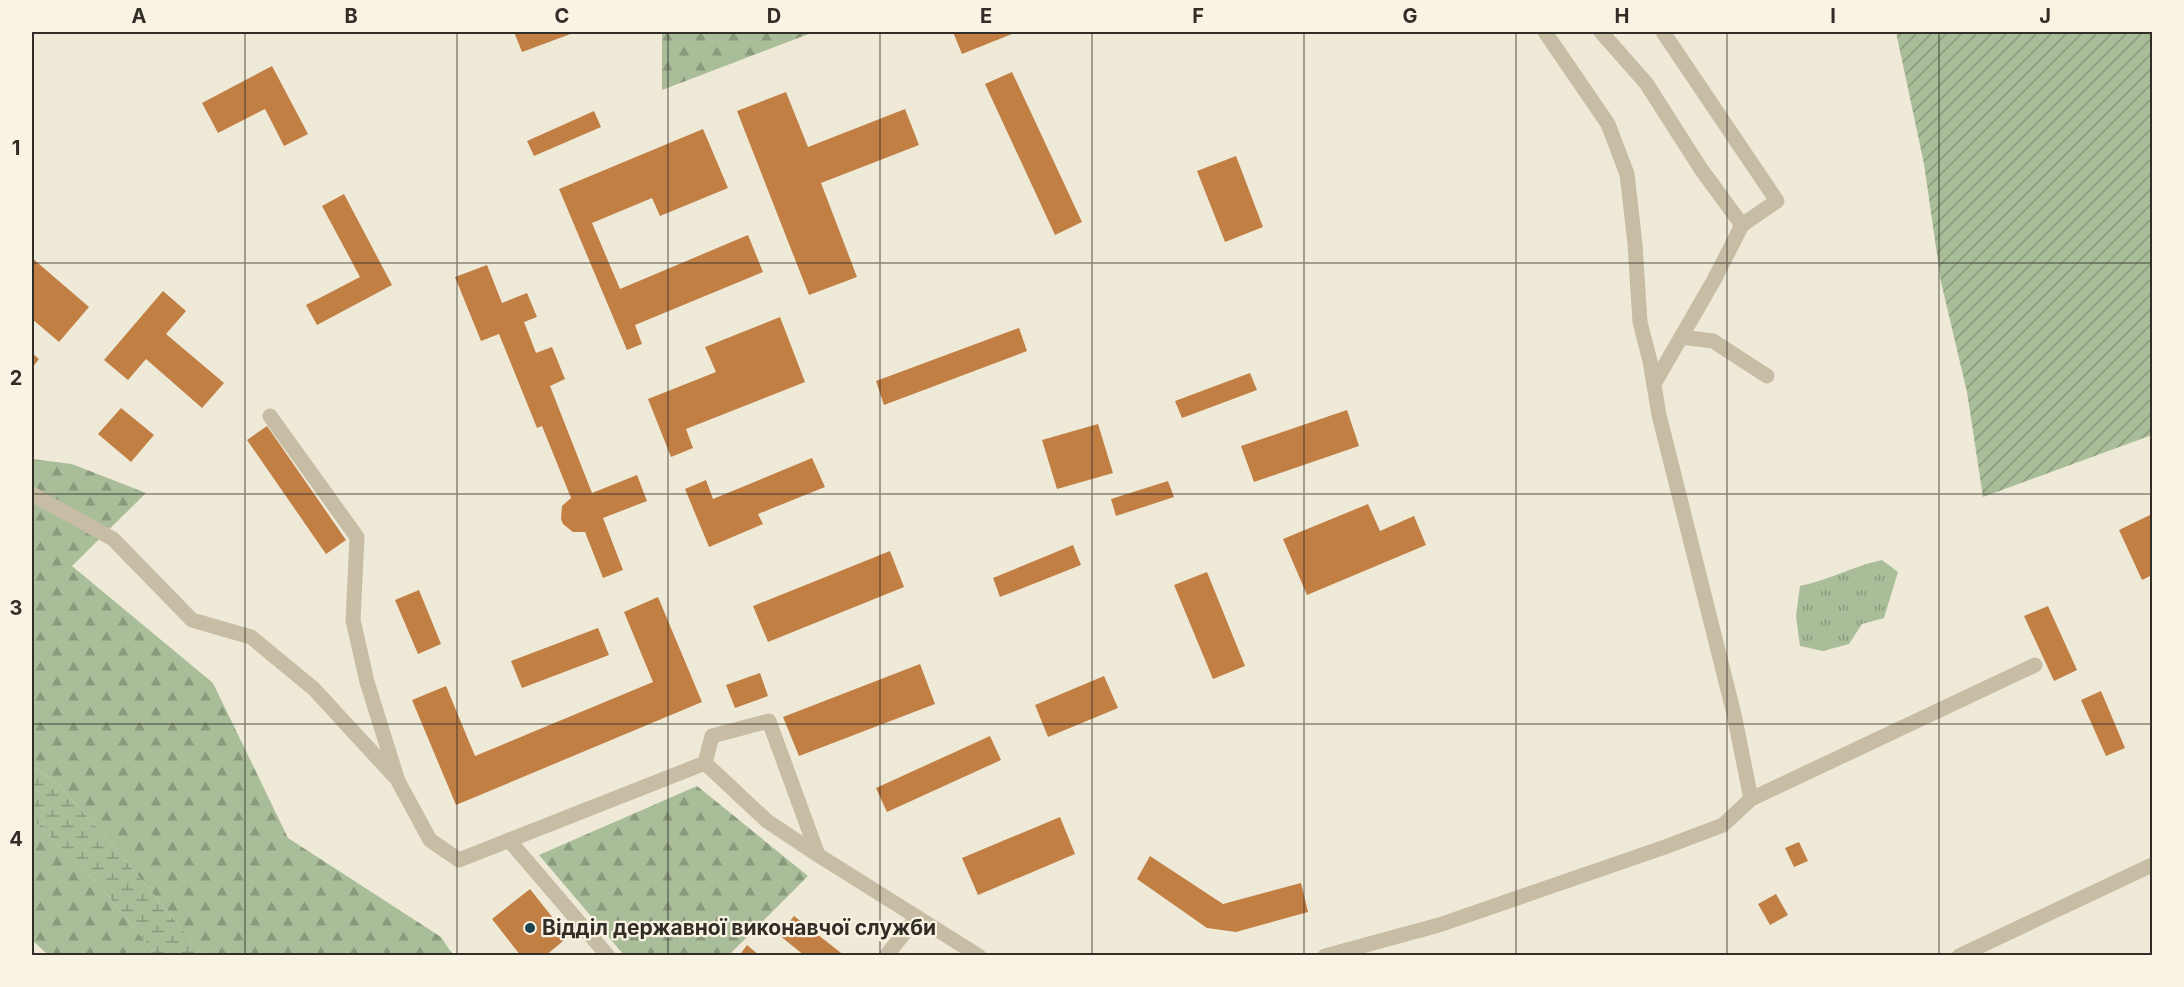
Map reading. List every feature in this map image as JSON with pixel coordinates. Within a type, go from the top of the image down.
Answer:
[{"type":"street","points":[[1545,32],[1608,124],[1627,174],[1635,244],[1640,322],[1659,415],[1734,714],[1751,799]]},
{"type":"street","points":[[1601,32],[1646,83],[1701,169],[1742,225]]},
{"type":"street","points":[[1654,384],[1742,225],[1777,201],[1663,32]]},
{"type":"street","points":[[1681,337],[1713,341],[1767,376]]},
{"type":"street","points":[[270,416],[357,537],[353,620],[367,682],[398,781],[430,840],[459,860],[705,763]]},
{"type":"street","points":[[32,494],[113,539],[192,620],[251,637],[314,689],[398,781]]},
{"type":"street","points":[[1325,956],[1439,925],[1723,825],[1751,799],[2035,665]]},
{"type":"street","points":[[705,763],[712,736],[769,721],[818,855]]},
{"type":"street","points":[[705,763],[767,821],[979,956]]},
{"type":"street","points":[[509,840],[608,956]]},
{"type":"street","points":[[1959,956],[2152,865]]},
{"type":"street","points":[[886,956],[917,917]]},
{"type":"green space","points":[[662,32],[814,32],[662,90]]},
{"type":"green space","points":[[1896,32],[2152,32],[2152,435],[1983,497],[1967,392],[1941,282],[1924,164]]},
{"type":"green space","points":[[32,459],[72,464],[146,493],[72,566],[213,683],[288,838],[441,937],[453,955],[203,955],[122,856],[58,784],[32,766]]},
{"type":"green space","points":[[1882,560],[1898,572],[1884,618],[1862,624],[1849,644],[1823,651],[1800,646],[1796,616],[1800,586]]},
{"type":"green space","points":[[32,766],[58,784],[122,856],[203,955],[156,955],[99,885],[32,819]]},
{"type":"green space","points":[[697,786],[808,876],[729,955],[624,955],[539,855]]},
{"type":"green space","points":[[32,819],[99,885],[156,955],[48,955],[32,940]]},
{"type":"building","points":[[514,32],[576,32],[522,52]]},
{"type":"building","points":[[953,32],[1017,32],[962,54]]},
{"type":"building","points":[[272,66],[308,134],[284,146],[265,109],[218,133],[202,103]]},
{"type":"building","points":[[1012,72],[1082,222],[1055,235],[985,84]]},
{"type":"building","points":[[786,92],[808,147],[905,109],[919,145],[821,183],[857,277],[809,295],[737,111]]},
{"type":"building","points":[[594,111],[601,127],[534,156],[527,141]]},
{"type":"building","points":[[703,129],[728,188],[660,216],[652,198],[592,223],[620,289],[748,235],[763,272],[635,325],[642,344],[627,350],[559,189]]},
{"type":"building","points":[[1236,156],[1263,227],[1225,242],[1197,171]]},
{"type":"building","points":[[344,194],[392,285],[317,325],[306,305],[360,277],[322,206]]},
{"type":"building","points":[[32,258],[89,307],[59,342],[32,319]]},
{"type":"building","points":[[487,265],[502,303],[527,293],[537,317],[524,322],[536,353],[552,347],[565,379],[550,386],[592,493],[637,475],[647,501],[603,518],[623,570],[603,578],[585,532],[573,532],[563,524],[562,506],[571,498],[542,426],[537,428],[499,334],[481,341],[455,277]]},
{"type":"building","points":[[163,291],[186,311],[166,334],[224,383],[202,408],[146,359],[128,380],[104,360]]},
{"type":"building","points":[[780,317],[805,382],[686,429],[693,448],[671,457],[648,399],[716,372],[705,347]]},
{"type":"building","points":[[1019,328],[1027,351],[884,405],[876,381]]},
{"type":"building","points":[[32,353],[39,359],[32,368]]},
{"type":"building","points":[[1250,373],[1257,390],[1182,418],[1175,401]]},
{"type":"building","points":[[121,408],[154,435],[131,462],[98,434]]},
{"type":"building","points":[[1347,410],[1359,446],[1254,482],[1241,446]]},
{"type":"building","points":[[1098,424],[1113,473],[1057,489],[1042,440]]},
{"type":"building","points":[[267,426],[346,540],[326,554],[247,440]]},
{"type":"building","points":[[812,458],[825,487],[758,514],[763,524],[709,547],[685,489],[706,480],[713,499]]},
{"type":"building","points":[[1168,481],[1174,497],[1116,516],[1111,499]]},
{"type":"building","points":[[1368,504],[1380,531],[1414,516],[1426,545],[1307,595],[1283,539]]},
{"type":"building","points":[[2152,514],[2152,575],[2142,580],[2119,530]]},
{"type":"building","points":[[1073,545],[1081,565],[1000,597],[993,578]]},
{"type":"building","points":[[890,551],[904,587],[768,642],[753,606]]},
{"type":"building","points":[[1207,572],[1245,666],[1213,679],[1174,585]]},
{"type":"building","points":[[419,590],[441,644],[418,654],[395,600]]},
{"type":"building","points":[[658,597],[702,702],[456,805],[412,700],[446,686],[475,756],[653,682],[624,612]]},
{"type":"building","points":[[2048,606],[2077,670],[2054,681],[2024,616]]},
{"type":"building","points":[[598,628],[609,655],[522,688],[511,661]]},
{"type":"building","points":[[920,664],[935,704],[799,756],[783,717]]},
{"type":"building","points":[[760,673],[768,696],[735,708],[726,685]]},
{"type":"building","points":[[1104,676],[1118,708],[1048,737],[1035,705]]},
{"type":"building","points":[[2101,691],[2125,748],[2106,756],[2081,700]]},
{"type":"building","points":[[990,736],[1001,760],[887,812],[876,788]]},
{"type":"building","points":[[1060,817],[1075,854],[978,895],[962,858]]},
{"type":"building","points":[[1799,842],[1808,861],[1794,867],[1785,848]]},
{"type":"building","points":[[1150,856],[1223,904],[1301,883],[1308,912],[1236,932],[1207,928],[1137,879]]},
{"type":"building","name":"Відділ державної виконавчої служби","points":[[530,889],[568,937],[545,956],[521,956],[492,919]]},
{"type":"building","points":[[1776,894],[1788,915],[1770,925],[1758,904]]},
{"type":"building","points":[[794,916],[845,956],[805,956],[779,935]]},
{"type":"building","points":[[747,945],[760,956],[739,956]]},
{"type":"place","name":"Відділ державної виконавчої служби","points":[[530,928]]}]
